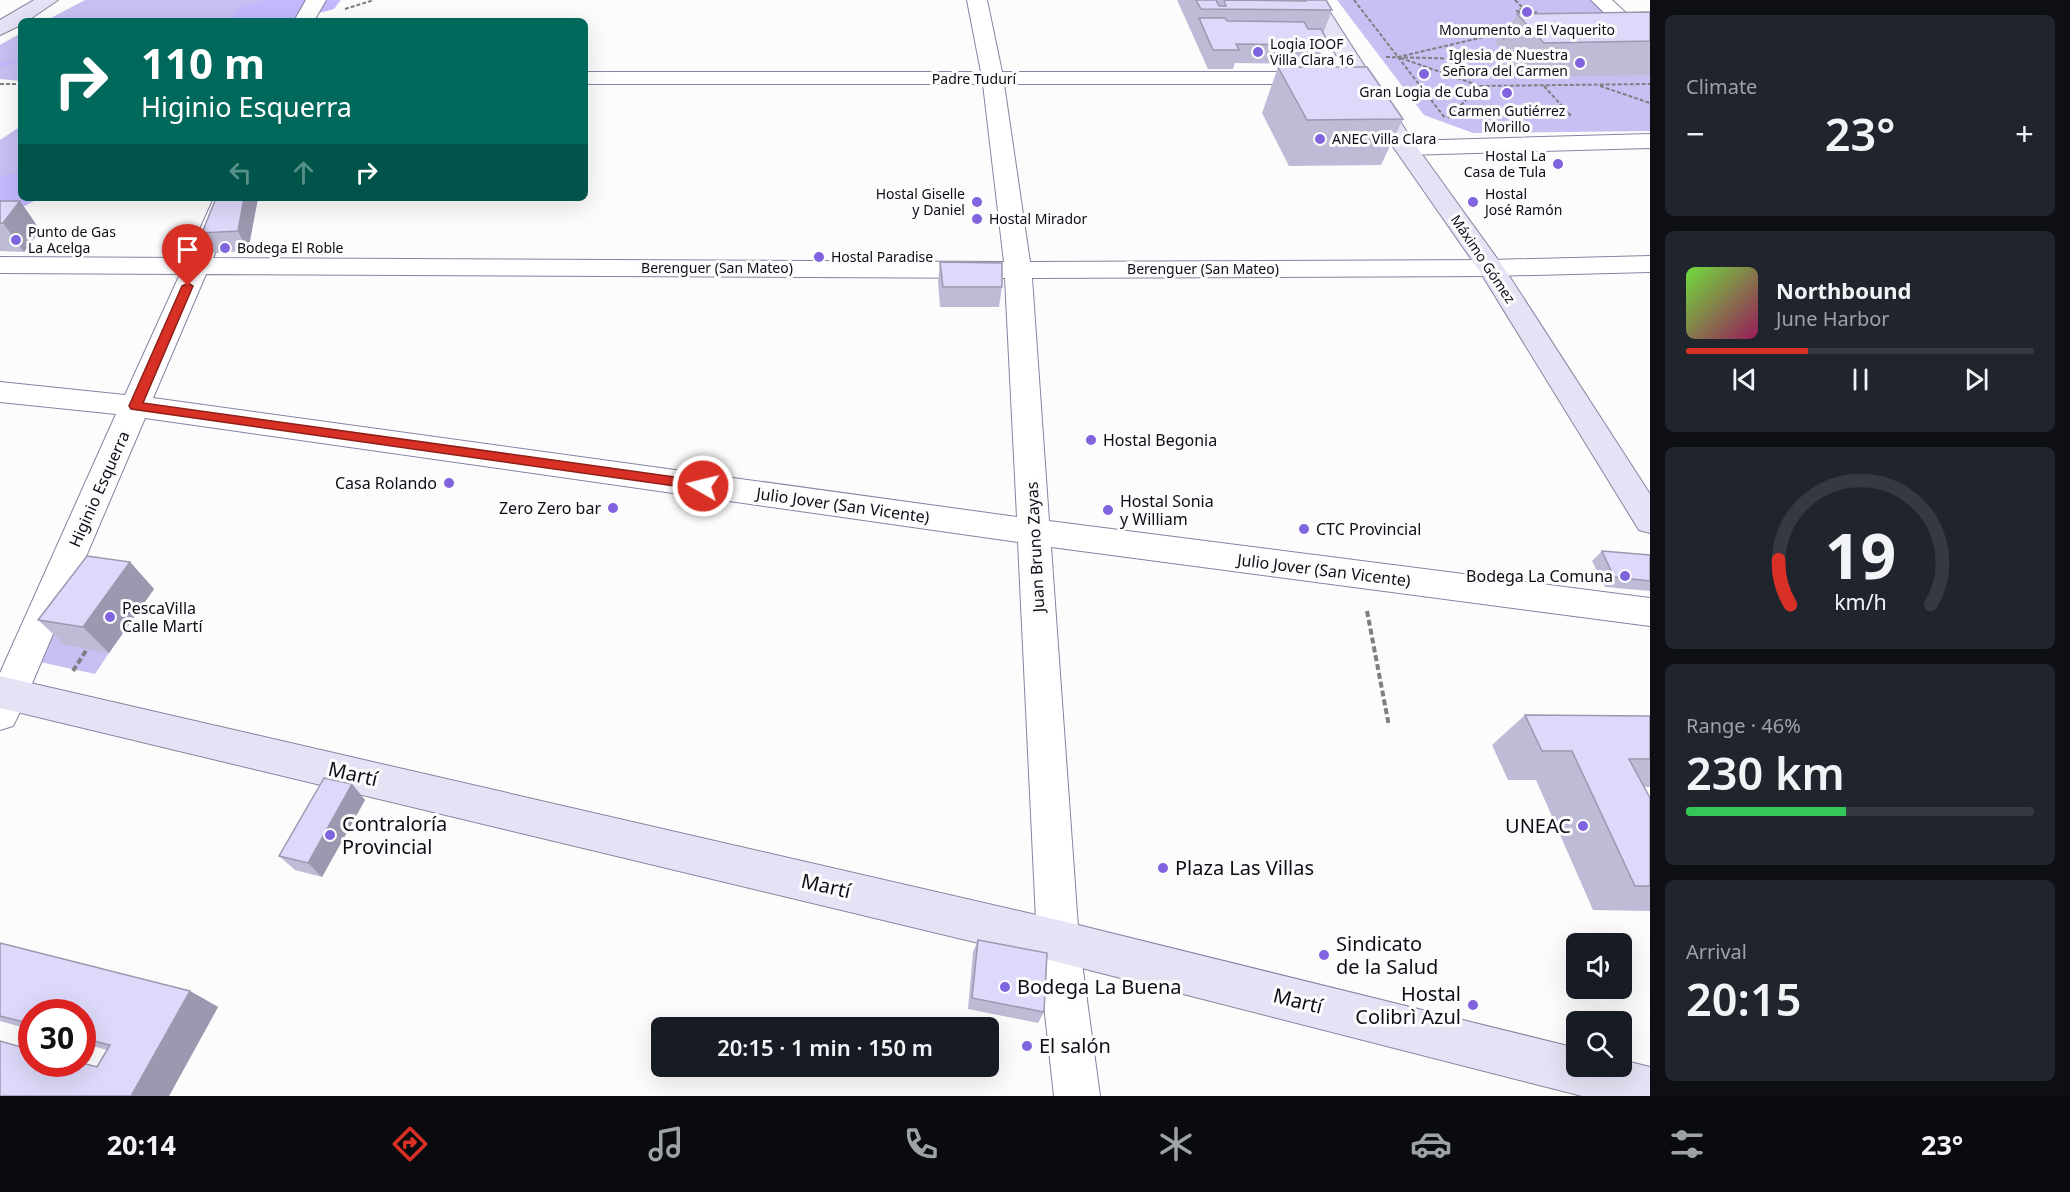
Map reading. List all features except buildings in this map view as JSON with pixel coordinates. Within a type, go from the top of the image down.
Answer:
[{"type":"street","points":[[18,18],[48,0]]},
{"type":"street","points":[[306,18],[316,0]]},
{"type":"street","name":"Juan Bruno Zayas","points":[[977,0],[993,80],[1018,270],[1058,941],[1077,1096]]},
{"type":"street","name":"Máximo Gómez","points":[[1312,0],[1406,148],[1491,268],[1650,522]]},
{"type":"street","points":[[1601,0],[1650,46]]},
{"type":"street","points":[[0,29],[18,18]]},
{"type":"street","name":"Padre Tudurí","points":[[588,78],[993,80],[1362,78]]},
{"type":"street","points":[[1406,148],[1650,141]]},
{"type":"street","name":"Higinio Esquerra","points":[[3,700],[225,201]]},
{"type":"street","name":"Berenguer (San Mateo)","points":[[0,265],[1018,270],[1491,268],[1650,264]]},
{"type":"street","name":"Julio Jover (San Vicente)","points":[[0,392],[135,406],[1034,532],[1650,612]]},
{"type":"street","name":"Martí","points":[[3,700],[1058,941],[1650,1090]]},
{"type":"path","points":[[1354,0],[1447,120]]},
{"type":"path","points":[[1515,0],[1522,8],[1533,10],[1537,14],[1530,16],[1517,11],[1522,8]]},
{"type":"path","points":[[1398,57],[1484,37],[1507,36]]},
{"type":"path","points":[[1398,57],[1510,60]]},
{"type":"path","points":[[1398,57],[1479,86],[1650,84]]},
{"type":"path","points":[[0,84],[18,84]]},
{"type":"path","points":[[1543,85],[1572,117],[1560,117]]},
{"type":"path","points":[[1596,85],[1650,104]]},
{"type":"path","points":[[1447,120],[1479,86]]},
{"type":"path","points":[[1447,120],[1458,119]]},
{"type":"path","points":[[1361,574],[1389,726]]},
{"type":"shaded area","points":[[85,0],[297,0],[290,18],[51,18]]},
{"type":"shaded area","points":[[1337,0],[1596,0],[1650,53],[1650,131],[1473,133],[1424,115]]},
{"type":"shaded area","points":[[18,35],[18,81],[0,79],[0,45]]},
{"type":"shaded area","points":[[18,128],[18,179],[0,192],[0,140]]},
{"type":"shaded area","points":[[82,565],[109,653],[95,674],[40,662]]},
{"type":"waterway","points":[[256,18],[263,14],[319,0]]},
{"type":"waterway","points":[[244,18],[263,14]]},
{"type":"waterway","points":[[0,65],[18,60]]},
{"type":"waterway","points":[[0,198],[18,189]]},
{"type":"place","name":"Monumento a El Vaquerito","points":[[1527,12]]},
{"type":"place","name":"Logia IOOF Villa Clara 16","points":[[1258,52]]},
{"type":"place","name":"Iglesia de Nuestra Señora del Carmen","points":[[1580,63]]},
{"type":"place","name":"Gran Logia de Cuba","points":[[1424,74]]},
{"type":"place","name":"Carmen Gutiérrez Morillo","points":[[1507,93]]},
{"type":"place","name":"ANEC Villa Clara","points":[[1320,139]]},
{"type":"place","name":"Hostal La Casa de Tula","points":[[1558,164]]},
{"type":"place","name":"Hostal Giselle y Daniel","points":[[977,202]]},
{"type":"place","name":"Hostal José Ramón","points":[[1473,202]]},
{"type":"place","name":"Hostal Mirador","points":[[977,219]]},
{"type":"place","name":"Punto de Gas La Acelga","points":[[16,240]]},
{"type":"place","name":"Bodega El Roble","points":[[225,248]]},
{"type":"place","name":"Hostal Paradise","points":[[819,257]]},
{"type":"place","name":"Hostal Begonia","points":[[1091,440]]},
{"type":"place","name":"Casa Rolando","points":[[449,483]]},
{"type":"place","name":"Zero Zero bar","points":[[613,508]]},
{"type":"place","name":"Hostal Sonia y William","points":[[1108,510]]},
{"type":"place","name":"CTC Provincial","points":[[1304,529]]},
{"type":"place","name":"Bodega La Comuna","points":[[1625,576]]},
{"type":"place","name":"PescaVilla Calle Martí","points":[[110,617]]},
{"type":"place","name":"UNEAC","points":[[1583,826]]},
{"type":"place","name":"Contraloría Provincial","points":[[330,835]]},
{"type":"place","name":"Plaza Las Villas","points":[[1163,868]]},
{"type":"place","name":"Sindicato de la Salud","points":[[1324,955]]},
{"type":"place","name":"Bodega La Buena","points":[[1005,987]]},
{"type":"place","name":"Hostal Colibrì Azul","points":[[1473,1005]]},
{"type":"place","name":"El salón","points":[[1027,1046]]},
{"type":"route","points":[[188,286],[135,406],[703,486]]}]
